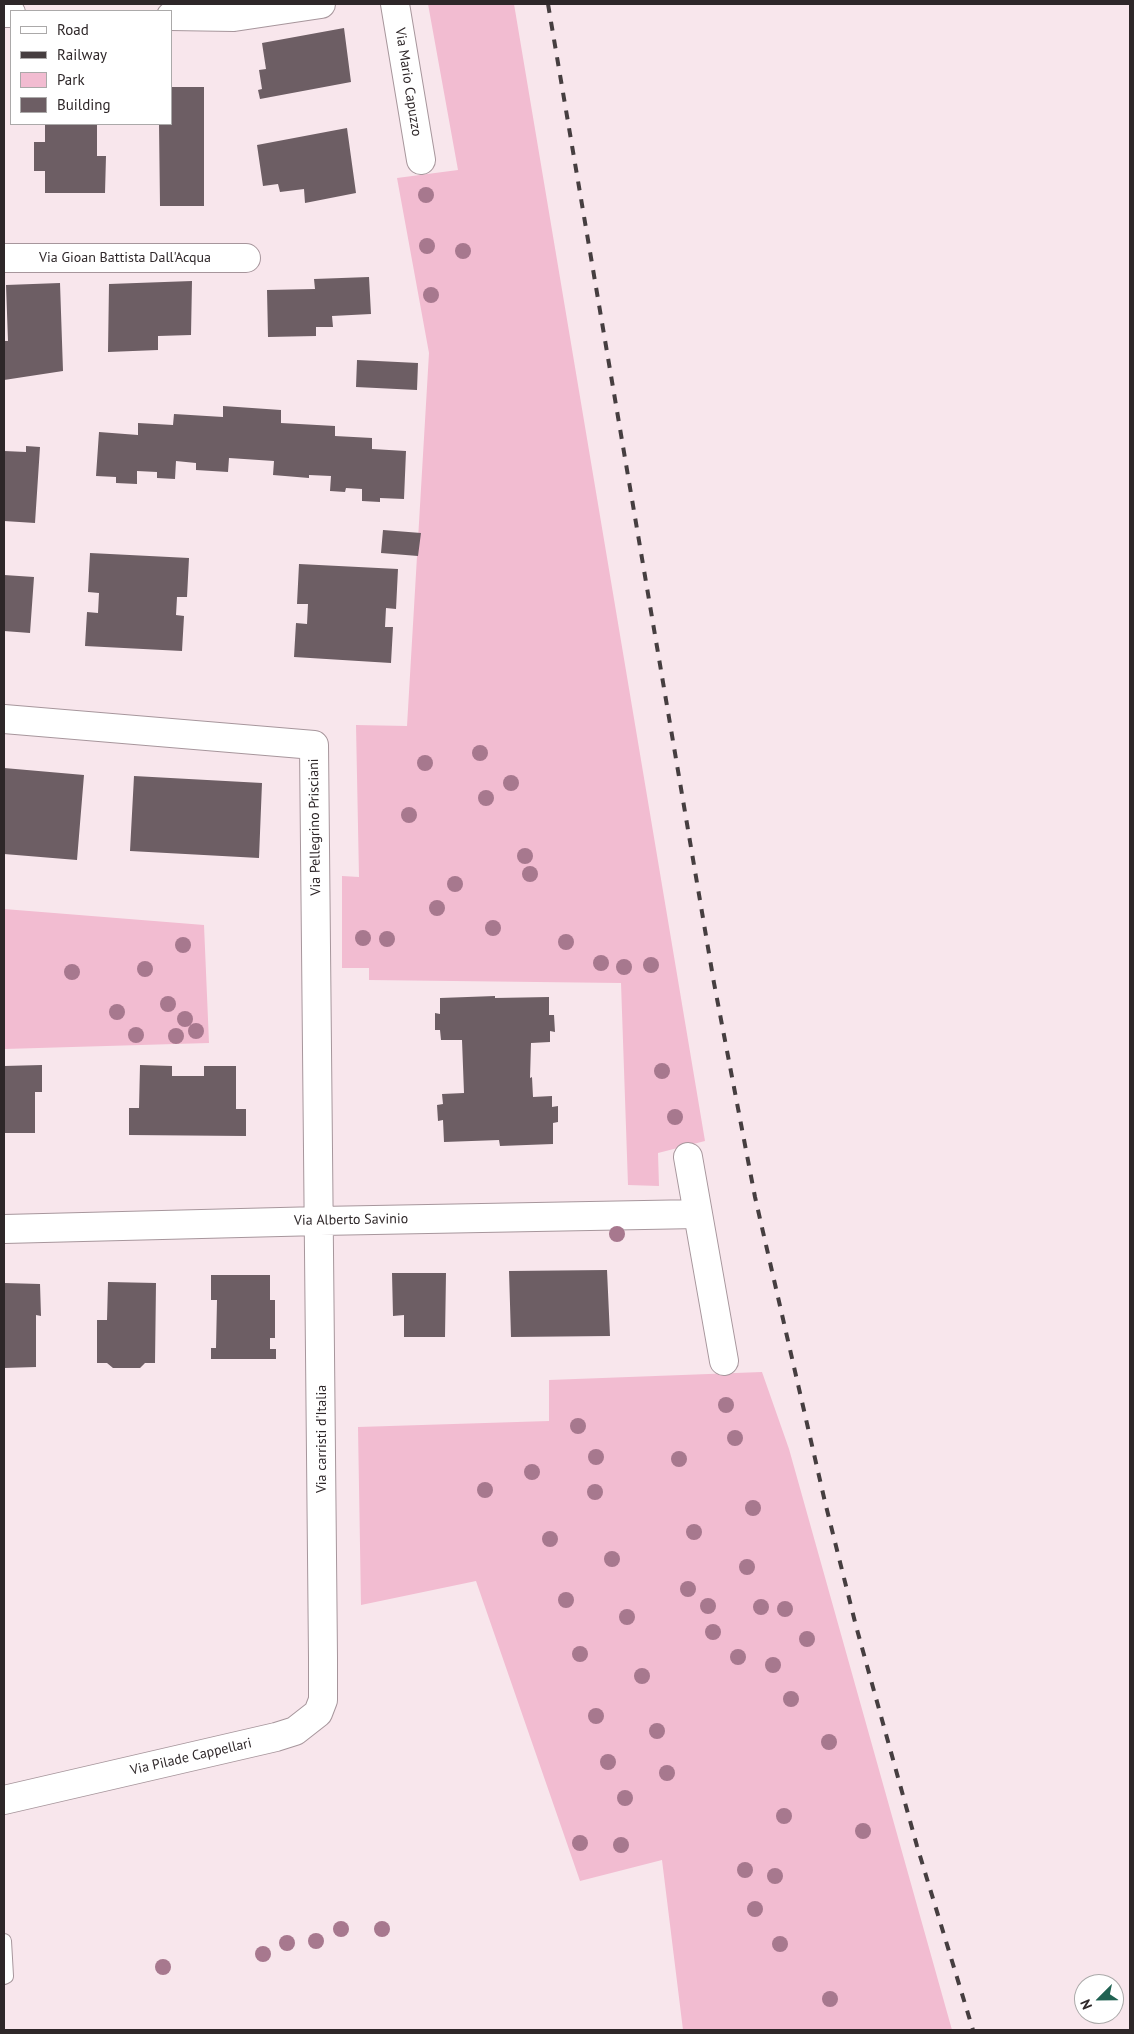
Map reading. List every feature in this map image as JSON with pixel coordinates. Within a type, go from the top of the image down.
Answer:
[{"type":"street","points":[[172,16],[234,17],[321,4]]},
{"type":"street","name":"Via Mario Capuzzo","points":[[395,4],[421,160]]},
{"type":"street","name":"Via Gioan Battista Dall'Acqua","points":[[4,258],[246,258]]},
{"type":"street","name":"Via Pellegrino Prisciani","points":[[4,719],[314,745],[320,1220]]},
{"type":"street","points":[[688,1157],[724,1361]]},
{"type":"street","name":"Via Alberto Savinio","points":[[4,1229],[320,1220],[698,1214]]},
{"type":"street","name":"Via carristi d'Italia","points":[[320,1220],[324,1658]]},
{"type":"street","name":"Via Pilade Cappellari","points":[[4,1800],[295,1731],[309,1722],[318,1713],[323,1700],[324,1658]]},
{"type":"lane","points":[[4,1941],[6,1976],[4,1977]]},
{"type":"green space","points":[[428,4],[514,4],[705,1141],[658,1153],[659,1186],[628,1185],[621,983],[369,980],[369,968],[342,968],[342,876],[359,877],[356,725],[407,726],[429,353],[397,178],[458,170]]},
{"type":"green space","points":[[4,909],[204,925],[209,1043],[4,1049]]},
{"type":"green space","points":[[762,1372],[789,1449],[952,2030],[683,2030],[662,1860],[580,1881],[476,1581],[361,1605],[358,1427],[549,1421],[549,1380]]},
{"type":"building","points":[[344,28],[351,82],[260,99],[258,90],[262,89],[259,70],[266,69],[262,43]]},
{"type":"building","points":[[172,87],[204,87],[204,206],[160,206],[159,125],[172,125]]},
{"type":"building","points":[[45,125],[97,125],[97,156],[106,156],[105,193],[45,193],[45,171],[34,171],[34,142],[45,142]]},
{"type":"building","points":[[347,128],[356,193],[305,203],[304,189],[280,192],[278,184],[263,186],[257,145]]},
{"type":"building","points":[[369,277],[371,314],[332,316],[333,327],[316,327],[316,336],[268,337],[267,290],[315,289],[314,279]]},
{"type":"building","points":[[192,281],[191,335],[158,336],[158,350],[108,352],[109,284]]},
{"type":"building","points":[[60,283],[63,371],[4,380],[4,341],[8,341],[6,285]]},
{"type":"building","points":[[357,360],[418,363],[417,390],[356,387]]},
{"type":"building","points":[[223,406],[281,410],[281,423],[335,426],[335,436],[372,438],[372,449],[406,451],[404,499],[380,498],[380,502],[362,501],[362,489],[346,488],[345,492],[330,491],[331,476],[309,475],[309,478],[273,475],[274,461],[229,458],[228,472],[196,470],[196,463],[176,461],[175,479],[157,478],[157,472],[137,471],[137,484],[116,483],[116,477],[96,476],[99,432],[138,435],[138,423],[173,425],[174,414],[223,417]]},
{"type":"building","points":[[26,446],[40,447],[35,523],[4,521],[4,451],[26,452]]},
{"type":"building","points":[[383,530],[421,533],[418,556],[381,553]]},
{"type":"building","points":[[90,553],[189,558],[187,597],[177,597],[176,615],[184,616],[182,651],[85,646],[87,612],[98,613],[99,593],[88,592]]},
{"type":"building","points":[[299,564],[398,569],[396,609],[386,608],[385,627],[393,627],[391,663],[294,657],[296,623],[307,624],[308,604],[297,604]]},
{"type":"building","points":[[4,575],[34,577],[30,633],[4,631]]},
{"type":"building","points":[[4,768],[84,775],[77,860],[4,854]]},
{"type":"building","points":[[134,776],[262,783],[259,858],[130,851]]},
{"type":"building","points":[[495,996],[495,998],[549,997],[549,1015],[554,1015],[555,1032],[550,1031],[550,1042],[531,1043],[530,1078],[532,1077],[533,1097],[552,1096],[552,1107],[558,1106],[558,1122],[553,1123],[553,1144],[500,1146],[499,1140],[444,1142],[443,1120],[438,1121],[437,1105],[443,1104],[442,1094],[464,1093],[462,1040],[441,1040],[440,1030],[435,1030],[435,1013],[440,1014],[440,998]]},
{"type":"building","points":[[42,1065],[42,1092],[35,1092],[35,1133],[4,1133],[4,1066]]},
{"type":"building","points":[[140,1065],[172,1066],[172,1076],[204,1076],[204,1066],[236,1066],[236,1109],[246,1109],[246,1136],[129,1135],[129,1108],[139,1108]]},
{"type":"building","points":[[607,1270],[610,1336],[511,1337],[509,1271]]},
{"type":"building","points":[[392,1273],[446,1273],[445,1337],[404,1337],[404,1315],[393,1316]]},
{"type":"building","points":[[211,1275],[270,1275],[270,1300],[275,1300],[275,1338],[270,1338],[270,1349],[276,1349],[276,1359],[211,1359],[211,1348],[216,1348],[217,1300],[211,1300]]},
{"type":"building","points":[[108,1282],[156,1283],[155,1363],[145,1363],[140,1368],[113,1368],[107,1363],[97,1363],[97,1320],[107,1320]]},
{"type":"building","points":[[4,1283],[40,1284],[41,1316],[36,1315],[36,1367],[4,1368]]},
{"type":"railway","points":[[548,4],[714,983],[755,1197],[825,1502],[856,1626],[917,1846],[973,2030]]}]
